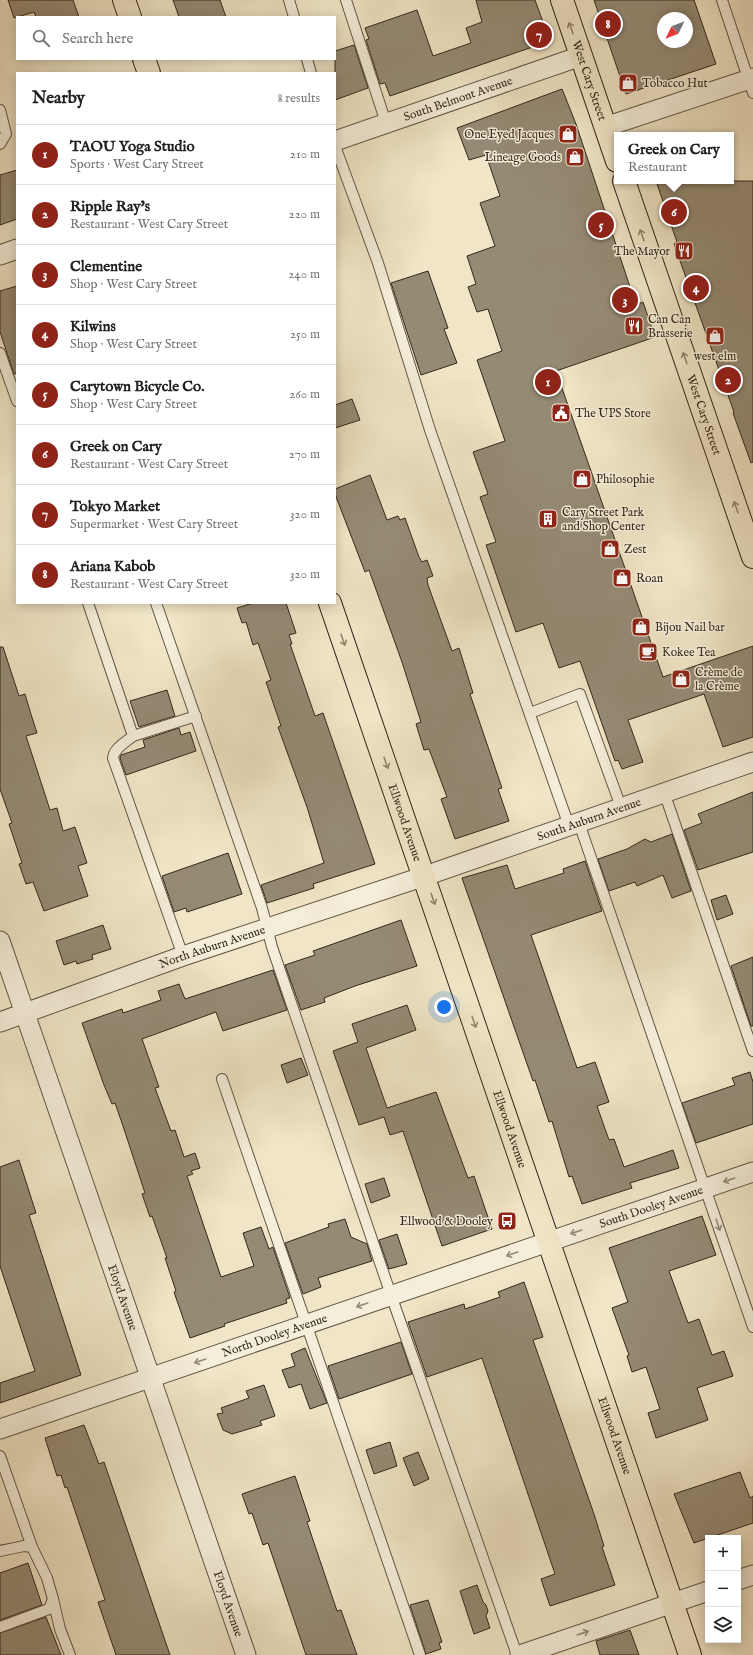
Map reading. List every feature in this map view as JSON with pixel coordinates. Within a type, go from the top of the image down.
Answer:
[{"type":"main road","points":[[124,0],[130,16]]},
{"type":"main road","name":"West Cary Street","points":[[562,0],[614,152]]},
{"type":"main road","points":[[144,60],[149,72]]},
{"type":"main road","name":"West Cary Street","points":[[625,184],[753,557]]},
{"type":"main road","name":"Ellwood Avenue","points":[[330,604],[425,876],[690,1655]]},
{"type":"street","name":"South Belmont Avenue","points":[[336,140],[581,56]]},
{"type":"street","points":[[606,127],[752,83]]},
{"type":"street","points":[[0,255],[16,249]]},
{"type":"street","name":"South Auburn Avenue","points":[[425,876],[753,762]]},
{"type":"street","name":"North Auburn Avenue","points":[[0,1022],[183,956],[425,876]]},
{"type":"street","name":"Floyd Avenue","points":[[0,941],[149,1378],[246,1655]]},
{"type":"street","name":"South Dooley Avenue","points":[[549,1241],[753,1172]]},
{"type":"street","name":"North Dooley Avenue","points":[[0,1429],[549,1241]]},
{"type":"street","points":[[741,1579],[753,1575]]},
{"type":"street","points":[[518,1655],[559,1649],[672,1603],[705,1592]]},
{"type":"lane","points":[[289,0],[294,16]]},
{"type":"lane","points":[[346,0],[386,123]]},
{"type":"lane","points":[[722,0],[752,83]]},
{"type":"lane","points":[[307,60],[312,72]]},
{"type":"lane","points":[[0,110],[6,134],[0,144]]},
{"type":"lane","points":[[336,149],[378,263],[430,430],[530,713],[574,824],[706,1188],[753,1326]]},
{"type":"lane","points":[[0,353],[16,398]]},
{"type":"lane","points":[[88,604],[133,736]]},
{"type":"lane","points":[[156,604],[268,928],[272,947],[391,1295],[518,1655]]},
{"type":"lane","points":[[530,713],[580,694],[621,807]]},
{"type":"lane","points":[[183,956],[114,758],[114,753],[117,748],[133,736],[196,716]]},
{"type":"lane","points":[[664,792],[753,1052]]},
{"type":"lane","points":[[222,1079],[420,1655]]},
{"type":"lane","points":[[0,1456],[32,1547],[47,1578],[60,1629],[70,1655]]},
{"type":"lane","points":[[0,1552],[24,1546],[32,1547]]},
{"type":"lane","points":[[0,1627],[49,1609],[53,1599]]},
{"type":"building","points":[[8,0],[73,0],[79,16],[36,16],[34,12],[16,16],[14,18]]},
{"type":"building","points":[[173,0],[220,0],[226,16],[179,16]]},
{"type":"building","points":[[476,0],[535,0],[550,41],[390,96],[385,83],[380,84],[366,40],[369,39],[365,28],[417,10],[433,56],[471,43],[466,28],[482,22]]},
{"type":"building","points":[[594,0],[694,0],[716,64],[626,94]]},
{"type":"building","points":[[354,45],[368,88],[336,100],[336,51]]},
{"type":"building","points":[[562,89],[576,124],[636,305],[643,302],[655,337],[556,371],[663,677],[753,646],[753,737],[723,747],[704,694],[628,720],[643,762],[622,769],[618,760],[615,761],[580,661],[559,668],[543,623],[516,632],[486,545],[496,542],[480,497],[488,494],[473,452],[505,441],[477,360],[502,351],[488,309],[477,312],[468,287],[476,284],[467,256],[495,246],[480,203],[500,196],[486,155],[469,160],[457,128]]},
{"type":"building","points":[[16,170],[16,219],[0,225],[0,175]]},
{"type":"building","points":[[734,181],[753,181],[753,462],[751,463],[674,244],[677,242],[657,184],[734,184]]},
{"type":"building","points":[[428,271],[448,328],[444,329],[457,363],[421,375],[391,283]]},
{"type":"building","points":[[16,286],[16,373],[14,374],[0,332],[0,291]]},
{"type":"building","points":[[352,399],[360,420],[336,428],[336,405]]},
{"type":"building","points":[[370,475],[387,520],[398,516],[400,520],[405,518],[419,557],[422,562],[427,560],[433,576],[427,578],[428,585],[452,651],[459,648],[473,693],[470,694],[502,788],[498,789],[509,821],[455,839],[441,799],[447,797],[429,749],[424,750],[416,724],[421,722],[402,662],[369,570],[365,572],[336,497],[336,489]]},
{"type":"building","points":[[250,604],[286,604],[296,633],[289,635],[292,644],[290,644],[315,716],[323,713],[375,864],[313,884],[314,888],[267,903],[261,885],[324,863],[307,807],[278,727],[281,726],[266,682],[271,680],[258,643],[253,645],[246,622],[242,623],[237,608]]},
{"type":"building","points":[[0,647],[3,647],[19,696],[25,694],[37,733],[26,736],[50,810],[57,808],[63,831],[75,827],[87,863],[78,866],[88,896],[44,911],[33,882],[26,884],[19,864],[22,863],[9,824],[12,823],[0,789]]},
{"type":"building","points":[[167,690],[175,716],[139,727],[130,701]]},
{"type":"building","points":[[179,728],[181,735],[190,732],[196,751],[126,775],[120,758],[121,755],[145,747],[143,740]]},
{"type":"building","points":[[753,792],[753,852],[698,870],[684,830],[702,823],[698,814]]},
{"type":"building","points":[[672,834],[691,891],[672,898],[663,875],[637,886],[635,882],[609,891],[598,859],[627,849],[645,839],[651,842]]},
{"type":"building","points":[[228,853],[242,894],[187,912],[186,908],[174,912],[162,876]]},
{"type":"building","points":[[585,861],[602,911],[531,935],[577,1068],[595,1062],[609,1102],[597,1106],[609,1140],[614,1139],[624,1167],[673,1150],[679,1168],[630,1183],[632,1188],[582,1204],[572,1176],[569,1177],[552,1121],[549,1122],[535,1080],[533,1081],[462,878],[507,865],[515,889],[564,873],[563,869]]},
{"type":"building","points":[[726,895],[733,914],[717,920],[711,900]]},
{"type":"building","points":[[401,920],[417,966],[355,986],[324,998],[325,1002],[301,1010],[285,965],[315,955],[313,951]]},
{"type":"building","points":[[103,925],[111,949],[92,955],[93,959],[77,964],[76,961],[64,965],[56,941]]},
{"type":"building","points":[[753,957],[753,1026],[751,1026],[731,966]]},
{"type":"building","points":[[273,970],[287,1010],[223,1031],[216,1012],[142,1039],[159,1087],[155,1088],[171,1131],[175,1130],[184,1157],[195,1153],[200,1168],[191,1171],[193,1174],[187,1176],[221,1277],[254,1266],[243,1233],[261,1227],[269,1249],[273,1247],[290,1298],[286,1299],[287,1303],[224,1324],[225,1326],[190,1338],[174,1292],[176,1291],[165,1258],[167,1258],[152,1216],[150,1217],[142,1194],[145,1193],[122,1123],[115,1103],[112,1104],[104,1085],[82,1023],[122,1009],[123,1013],[161,1000],[158,991],[179,984],[185,999]]},
{"type":"building","points":[[407,1005],[416,1030],[366,1048],[387,1108],[436,1092],[468,1178],[474,1176],[492,1229],[442,1246],[403,1131],[390,1135],[384,1117],[359,1125],[333,1051],[358,1042],[352,1024]]},
{"type":"building","points":[[301,1058],[308,1075],[287,1083],[281,1065]]},
{"type":"building","points":[[750,1072],[753,1082],[753,1124],[696,1143],[682,1103],[735,1085],[732,1078]]},
{"type":"building","points":[[19,1160],[36,1213],[29,1215],[81,1375],[0,1403],[0,1383],[35,1371],[0,1266],[0,1167]]},
{"type":"building","points":[[384,1178],[390,1196],[371,1203],[365,1184]]},
{"type":"building","points":[[702,1216],[716,1255],[669,1271],[688,1323],[699,1319],[712,1355],[724,1351],[733,1376],[697,1388],[708,1420],[656,1438],[648,1413],[660,1409],[646,1367],[632,1372],[627,1356],[629,1355],[612,1308],[628,1302],[609,1248]]},
{"type":"building","points":[[345,1219],[351,1237],[367,1244],[372,1261],[318,1278],[321,1287],[303,1294],[285,1243],[329,1227],[328,1224]]},
{"type":"building","points":[[397,1234],[407,1264],[389,1269],[379,1240]]},
{"type":"building","points":[[524,1282],[543,1337],[533,1340],[594,1514],[604,1546],[602,1547],[615,1585],[550,1606],[541,1579],[555,1574],[482,1358],[427,1377],[408,1322],[464,1304],[465,1309],[500,1297],[498,1292]]},
{"type":"building","points":[[401,1342],[412,1374],[339,1399],[328,1366]]},
{"type":"building","points":[[305,1348],[327,1403],[310,1409],[301,1384],[289,1388],[282,1370],[295,1366],[291,1354]]},
{"type":"building","points":[[264,1385],[275,1416],[260,1421],[262,1425],[232,1434],[223,1430],[217,1414],[223,1413],[221,1408],[249,1398],[246,1391]]},
{"type":"building","points":[[84,1425],[99,1464],[104,1462],[170,1655],[116,1655],[98,1602],[105,1600],[67,1487],[65,1488],[61,1475],[57,1476],[45,1438]]},
{"type":"building","points":[[390,1442],[397,1466],[374,1474],[366,1450]]},
{"type":"building","points":[[418,1452],[429,1479],[414,1486],[403,1458]]},
{"type":"building","points":[[740,1472],[750,1498],[753,1496],[753,1523],[718,1535],[705,1535],[705,1539],[694,1543],[674,1494]]},
{"type":"building","points":[[295,1476],[310,1521],[307,1522],[337,1611],[341,1610],[357,1655],[306,1655],[268,1543],[263,1545],[252,1513],[249,1514],[242,1494]]},
{"type":"building","points":[[28,1563],[42,1605],[0,1620],[0,1573]]},
{"type":"building","points":[[477,1585],[488,1611],[486,1616],[490,1628],[474,1634],[460,1591]]},
{"type":"building","points":[[428,1600],[442,1642],[439,1643],[441,1649],[426,1654],[410,1605]]},
{"type":"building","points":[[46,1617],[61,1655],[0,1655],[0,1633]]},
{"type":"building","points":[[630,1630],[639,1655],[600,1655],[596,1641]]},
{"type":"place","name":"Ariana Kabob","points":[[608,24]]},
{"type":"place","name":"Tokyo Market","points":[[539,35]]},
{"type":"place","name":"Tobacco Hut","points":[[628,83]]},
{"type":"place","name":"One Eyed Jacques","points":[[568,134]]},
{"type":"place","name":"Lineage Goods","points":[[575,157]]},
{"type":"place","name":"Greek on Cary","points":[[674,212]]},
{"type":"place","name":"Carytown Bicycle Co.","points":[[601,225]]},
{"type":"place","name":"The Mayor","points":[[684,251]]},
{"type":"place","name":"Kilwins","points":[[696,288]]},
{"type":"place","name":"Clementine","points":[[625,300]]},
{"type":"place","name":"Can Can Brasserie","points":[[634,326]]},
{"type":"place","name":"west elm","points":[[715,336]]},
{"type":"place","name":"Ripple Ray's","points":[[728,380]]},
{"type":"place","name":"TAOU Yoga Studio","points":[[548,382]]},
{"type":"place","name":"The UPS Store","points":[[561,413]]},
{"type":"place","name":"Philosophie","points":[[582,479]]},
{"type":"place","name":"Cary Street Park and Shop Center","points":[[548,519]]},
{"type":"place","name":"Zest","points":[[610,549]]},
{"type":"place","name":"Roan","points":[[622,578]]},
{"type":"place","name":"Bijou Nail bar","points":[[641,627]]},
{"type":"place","name":"Kokee Tea","points":[[648,652]]},
{"type":"place","name":"Crème de la Crème","points":[[681,679]]},
{"type":"place","name":"Ellwood & Dooley","points":[[507,1221]]}]
